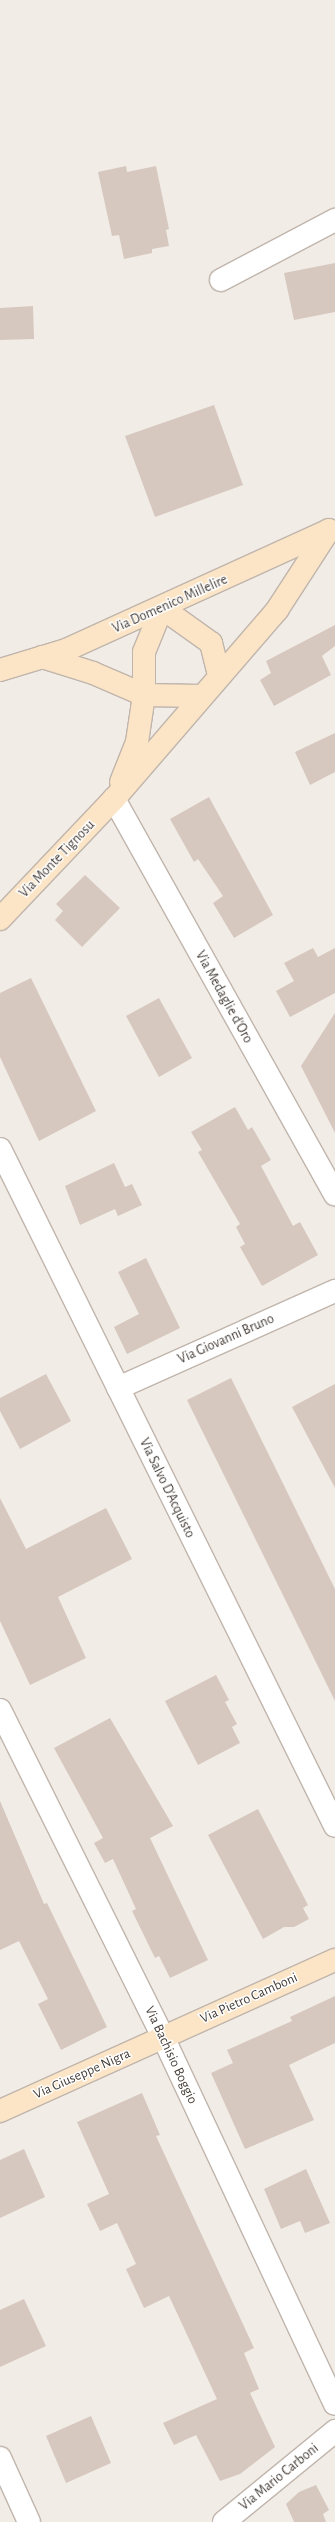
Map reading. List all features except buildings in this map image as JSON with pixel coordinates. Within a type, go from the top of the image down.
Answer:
[{"type":"street","points":[[221,280],[335,220]]},
{"type":"street","name":"Via Domenico Millelire","points":[[0,670],[66,650],[333,533]]},
{"type":"street","name":"Via Monte Tignosu","points":[[0,919],[114,799],[219,675],[277,610],[333,533]]},
{"type":"street","points":[[162,608],[211,644],[219,675]]},
{"type":"street","name":"Via Monte Tignosu","points":[[114,799],[137,742],[144,695],[144,652],[162,608]]},
{"type":"street","points":[[42,657],[93,673],[144,695],[202,696]]},
{"type":"street","name":"Via Medaglie d'Oro","points":[[114,799],[335,1195]]},
{"type":"street","name":"Via Salvo D'Acquisto","points":[[0,1149],[335,1826]]},
{"type":"street","name":"Via Giovanni Bruno","points":[[118,1388],[335,1291]]},
{"type":"street","name":"Via Bachisio Boggio","points":[[0,1710],[163,2037],[335,2404]]},
{"type":"street","name":"Via Pietro Camboni","points":[[163,2037],[335,1960]]},
{"type":"street","name":"Via Giuseppe Nigra","points":[[0,2111],[163,2037]]},
{"type":"street","name":"Via Mario Carboni","points":[[224,2522],[335,2431]]},
{"type":"street","points":[[0,2458],[29,2522]]}]
